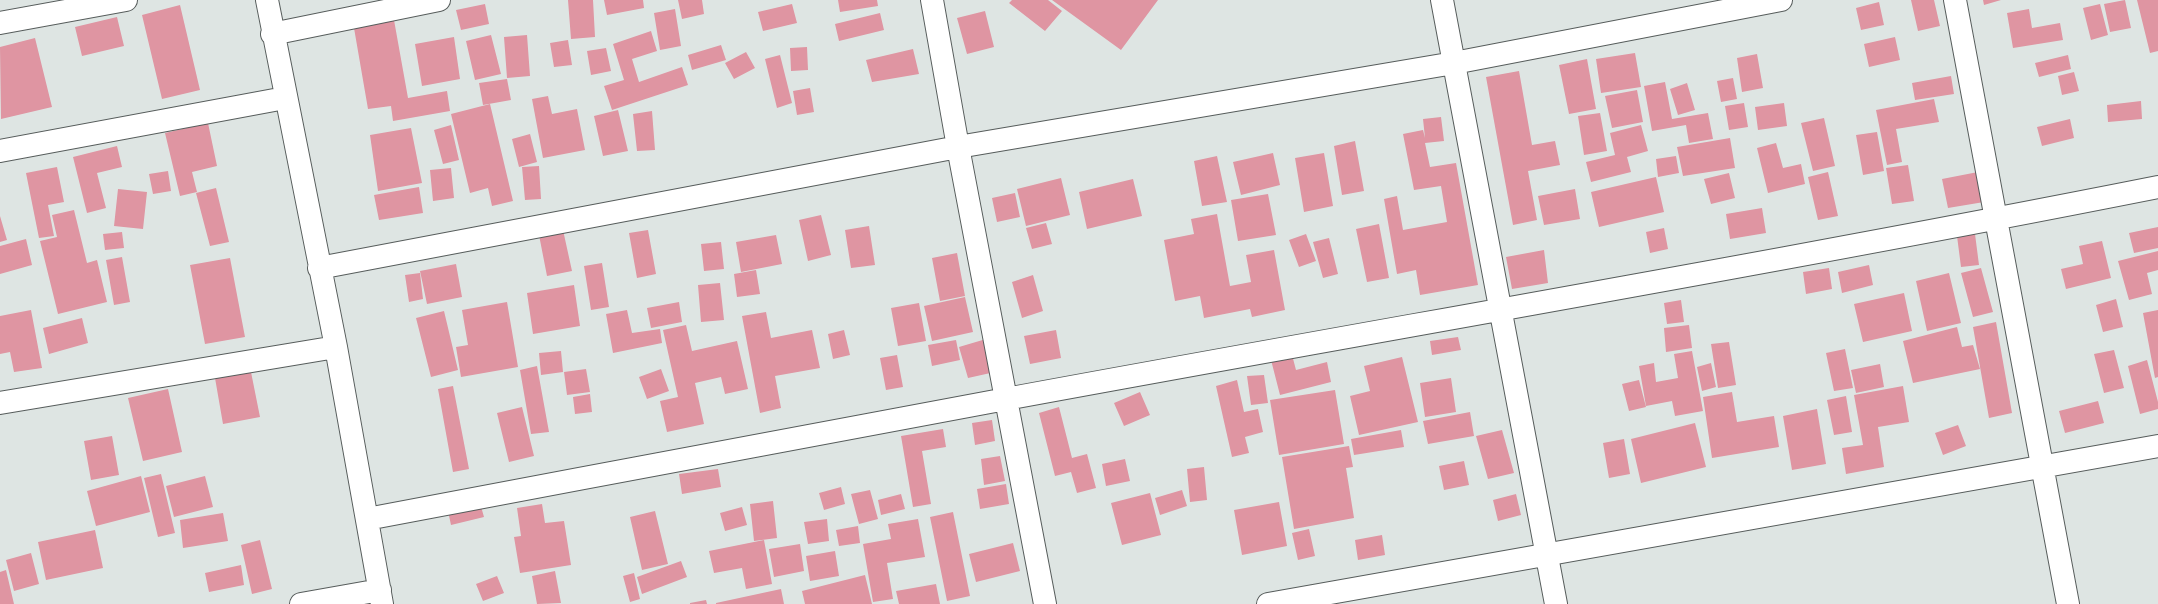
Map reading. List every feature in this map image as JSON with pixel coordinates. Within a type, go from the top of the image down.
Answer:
[{"type":"street","points":[[0,23],[126,0]]},
{"type":"street","points":[[266,0],[336,347],[381,597],[301,604]]},
{"type":"street","points":[[272,34],[439,0]]},
{"type":"street","points":[[932,0],[958,147],[1045,604]]},
{"type":"street","points":[[1442,0],[1502,310],[1556,604]]},
{"type":"street","points":[[319,268],[958,147],[1454,63],[1781,0]]},
{"type":"street","points":[[1955,0],[2068,604]]},
{"type":"street","points":[[0,151],[285,98]]},
{"type":"street","points":[[367,519],[1006,399],[1996,219],[2158,187]]},
{"type":"street","points":[[0,403],[336,347]]},
{"type":"street","points":[[1268,604],[2158,446]]},
{"type":"building","points":[[568,0],[593,0],[595,37],[571,39]]},
{"type":"building","points":[[604,0],[643,0],[644,8],[607,15]]},
{"type":"building","points":[[678,0],[702,0],[704,14],[682,19]]},
{"type":"building","points":[[838,0],[877,0],[878,6],[840,12]]},
{"type":"building","points":[[1012,0],[1048,0],[1062,11],[1045,31],[1009,3]]},
{"type":"building","points":[[1052,0],[1158,0],[1121,50]]},
{"type":"building","points":[[1911,0],[1934,0],[1940,26],[1918,31]]},
{"type":"building","points":[[1983,0],[2001,0],[1984,5]]},
{"type":"building","points":[[2125,0],[2131,28],[2110,32],[2104,4]]},
{"type":"building","points":[[2137,0],[2158,0],[2158,51],[2150,53]]},
{"type":"building","points":[[1879,2],[1884,25],[1861,30],[1856,8]]},
{"type":"building","points":[[485,4],[489,24],[461,30],[456,10]]},
{"type":"building","points":[[792,4],[797,23],[763,31],[758,12]]},
{"type":"building","points":[[2100,4],[2108,35],[2091,40],[2083,8]]},
{"type":"building","points":[[180,5],[200,90],[162,99],[142,15]]},
{"type":"building","points":[[675,9],[681,46],[660,50],[654,13]]},
{"type":"building","points":[[2029,9],[2032,28],[2060,23],[2063,40],[2013,48],[2007,13]]},
{"type":"building","points":[[985,11],[994,47],[967,54],[957,18]]},
{"type":"building","points":[[880,13],[884,30],[839,41],[835,24]]},
{"type":"building","points":[[117,17],[124,46],[82,56],[75,27]]},
{"type":"building","points":[[394,20],[408,98],[447,91],[450,111],[393,121],[391,106],[368,109],[354,28]]},
{"type":"building","points":[[651,31],[657,51],[632,59],[639,82],[682,67],[688,85],[612,110],[604,86],[624,80],[613,44]]},
{"type":"building","points":[[491,35],[501,74],[475,80],[466,41]]},
{"type":"building","points":[[527,35],[530,76],[507,78],[504,37]]},
{"type":"building","points":[[454,37],[460,79],[422,86],[415,44]]},
{"type":"building","points":[[1895,37],[1900,60],[1869,67],[1864,44]]},
{"type":"building","points":[[35,38],[52,107],[1,119],[0,47]]},
{"type":"building","points":[[568,40],[572,65],[554,67],[550,43]]},
{"type":"building","points":[[721,45],[726,60],[692,70],[688,55]]},
{"type":"building","points":[[807,47],[808,70],[791,71],[790,48]]},
{"type":"building","points":[[606,48],[611,71],[591,75],[587,51]]},
{"type":"building","points":[[913,49],[919,74],[872,82],[866,60]]},
{"type":"building","points":[[746,52],[755,68],[734,79],[725,63]]},
{"type":"building","points":[[1635,53],[1641,87],[1601,93],[1596,59]]},
{"type":"building","points":[[1757,54],[1763,88],[1742,92],[1737,58]]},
{"type":"building","points":[[780,55],[792,103],[777,108],[765,59]]},
{"type":"building","points":[[2068,55],[2071,69],[2039,77],[2035,63]]},
{"type":"building","points":[[1587,59],[1596,109],[1569,114],[1559,65]]},
{"type":"building","points":[[1519,71],[1532,145],[1555,141],[1560,165],[1528,171],[1537,220],[1513,225],[1486,77]]},
{"type":"building","points":[[2074,72],[2079,91],[2062,95],[2058,76]]},
{"type":"building","points":[[1951,76],[1954,94],[1915,100],[1912,83]]},
{"type":"building","points":[[1733,78],[1737,99],[1721,102],[1717,81]]},
{"type":"building","points":[[507,79],[511,100],[483,105],[479,83]]},
{"type":"building","points":[[1665,82],[1672,119],[1708,113],[1713,139],[1689,143],[1686,125],[1652,131],[1644,86]]},
{"type":"building","points":[[1687,83],[1695,110],[1678,115],[1670,89]]},
{"type":"building","points":[[810,88],[814,112],[797,115],[793,91]]},
{"type":"building","points":[[1637,90],[1643,122],[1612,128],[1605,96]]},
{"type":"building","points":[[548,96],[552,114],[577,109],[585,150],[543,158],[532,99]]},
{"type":"building","points":[[1934,99],[1939,122],[1896,129],[1902,162],[1887,165],[1876,110]]},
{"type":"building","points":[[2141,101],[2142,119],[2108,122],[2107,105]]},
{"type":"building","points":[[1744,103],[1748,127],[1729,130],[1725,106]]},
{"type":"building","points":[[1784,103],[1787,126],[1758,130],[1755,107]]},
{"type":"building","points":[[490,104],[513,201],[492,206],[488,188],[470,193],[451,114]]},
{"type":"building","points":[[618,110],[628,151],[603,156],[594,116]]},
{"type":"building","points":[[652,111],[655,150],[637,151],[633,114]]},
{"type":"building","points":[[1600,113],[1607,151],[1584,155],[1578,116]]},
{"type":"building","points":[[1441,117],[1444,141],[1425,143],[1430,167],[1456,163],[1478,285],[1420,295],[1416,270],[1397,274],[1384,199],[1397,196],[1403,230],[1447,222],[1441,186],[1414,190],[1403,134],[1423,130],[1425,138],[1423,119]]},
{"type":"building","points":[[1824,118],[1835,166],[1813,171],[1801,123]]},
{"type":"building","points":[[2070,119],[2074,138],[2042,146],[2037,127]]},
{"type":"building","points":[[208,123],[217,166],[192,172],[197,192],[180,196],[165,133]]},
{"type":"building","points":[[451,125],[459,160],[443,164],[434,130]]},
{"type":"building","points":[[1641,125],[1648,151],[1627,157],[1631,172],[1591,182],[1586,162],[1615,155],[1610,133]]},
{"type":"building","points":[[411,128],[422,183],[378,191],[370,135]]},
{"type":"building","points":[[1877,132],[1884,171],[1863,175],[1856,135]]},
{"type":"building","points":[[530,134],[537,162],[519,167],[512,139]]},
{"type":"building","points":[[1730,138],[1735,168],[1683,176],[1677,147]]},
{"type":"building","points":[[1355,141],[1364,191],[1342,195],[1334,146]]},
{"type":"building","points":[[1776,143],[1783,168],[1801,164],[1805,184],[1768,193],[1757,148]]},
{"type":"building","points":[[117,146],[122,167],[97,173],[106,208],[87,213],[73,157]]},
{"type":"building","points":[[1273,153],[1280,185],[1241,195],[1233,162]]},
{"type":"building","points":[[1324,153],[1333,206],[1304,212],[1295,158]]},
{"type":"building","points":[[1217,156],[1227,202],[1202,206],[1194,161]]},
{"type":"building","points":[[1676,156],[1679,173],[1658,177],[1656,159]]},
{"type":"building","points":[[1908,165],[1914,201],[1892,204],[1886,168]]},
{"type":"building","points":[[539,166],[541,199],[525,200],[522,167]]},
{"type":"building","points":[[57,167],[64,202],[48,205],[54,236],[39,238],[26,173]]},
{"type":"building","points":[[451,168],[454,198],[433,201],[430,170]]},
{"type":"building","points":[[168,171],[171,191],[153,194],[149,174]]},
{"type":"building","points":[[1828,172],[1838,216],[1818,220],[1808,177]]},
{"type":"building","points":[[1978,172],[1984,202],[1948,208],[1942,179]]},
{"type":"building","points":[[1729,173],[1735,198],[1711,204],[1704,179]]},
{"type":"building","points":[[1656,177],[1664,212],[1599,227],[1591,192]]},
{"type":"building","points":[[1061,178],[1070,215],[1026,226],[1017,189]]},
{"type":"building","points":[[1133,179],[1142,216],[1087,229],[1079,192]]},
{"type":"building","points":[[419,187],[423,213],[379,220],[374,195]]},
{"type":"building","points":[[216,188],[229,242],[210,246],[196,193]]},
{"type":"building","points":[[118,189],[147,192],[143,229],[114,226]]},
{"type":"building","points":[[1575,189],[1580,219],[1544,225],[1538,196]]},
{"type":"building","points":[[1015,193],[1020,217],[997,222],[992,198]]},
{"type":"building","points":[[1268,194],[1276,235],[1238,241],[1231,200]]},
{"type":"building","points":[[1762,208],[1766,233],[1730,239],[1726,214]]},
{"type":"building","points":[[74,210],[87,263],[97,260],[107,302],[58,314],[40,241],[57,237],[52,215]]},
{"type":"building","points":[[1217,214],[1230,286],[1251,282],[1246,255],[1274,250],[1285,310],[1252,317],[1250,309],[1204,318],[1200,296],[1175,301],[1164,240],[1194,234],[1191,219]]},
{"type":"building","points":[[821,215],[831,255],[808,261],[799,220]]},
{"type":"building","points":[[0,216],[7,240],[0,242]]},
{"type":"building","points":[[1046,223],[1052,244],[1032,249],[1026,228]]},
{"type":"building","points":[[1379,224],[1389,278],[1367,282],[1356,229]]},
{"type":"building","points":[[869,226],[875,265],[851,268],[845,230]]},
{"type":"building","points":[[2158,227],[2158,248],[2134,253],[2129,233]]},
{"type":"building","points":[[1664,228],[1668,249],[1650,253],[1646,232]]},
{"type":"building","points":[[563,230],[572,271],[547,276],[539,235]]},
{"type":"building","points":[[648,230],[656,274],[637,278],[629,233]]},
{"type":"building","points":[[122,232],[124,248],[105,250],[103,234]]},
{"type":"building","points":[[1306,234],[1316,261],[1299,267],[1289,240]]},
{"type":"building","points":[[1975,234],[1979,265],[1961,267],[1957,236]]},
{"type":"building","points":[[776,235],[782,264],[741,272],[736,242]]},
{"type":"building","points":[[1329,238],[1338,274],[1323,278],[1313,242]]},
{"type":"building","points":[[26,239],[32,265],[0,274],[0,246]]},
{"type":"building","points":[[2102,241],[2111,278],[2066,289],[2061,269],[2083,264],[2079,246]]},
{"type":"building","points":[[721,242],[724,269],[704,271],[701,244]]},
{"type":"building","points":[[1544,250],[1548,283],[1512,289],[1506,257]]},
{"type":"building","points":[[2158,251],[2158,270],[2147,273],[2152,294],[2129,300],[2118,261]]},
{"type":"building","points":[[957,253],[965,296],[940,301],[932,258]]},
{"type":"building","points":[[122,257],[130,302],[114,305],[106,260]]},
{"type":"building","points":[[230,258],[245,337],[205,344],[190,265]]},
{"type":"building","points":[[602,263],[609,307],[591,310],[584,266]]},
{"type":"building","points":[[456,264],[462,297],[427,304],[420,271]]},
{"type":"building","points":[[1869,265],[1873,285],[1842,293],[1838,272]]},
{"type":"building","points":[[1829,268],[1832,289],[1806,294],[1803,272]]},
{"type":"building","points":[[1981,268],[1993,312],[1973,317],[1961,273]]},
{"type":"building","points":[[756,270],[760,294],[737,297],[734,274]]},
{"type":"building","points":[[420,273],[423,299],[409,302],[405,275]]},
{"type":"building","points":[[1949,273],[1961,323],[1927,331],[1916,281]]},
{"type":"building","points":[[1033,275],[1043,311],[1022,318],[1012,282]]},
{"type":"building","points":[[720,283],[724,320],[701,322],[698,285]]},
{"type":"building","points":[[574,285],[580,326],[533,334],[527,293]]},
{"type":"building","points":[[1904,293],[1912,331],[1863,342],[1854,304]]},
{"type":"building","points":[[965,297],[973,332],[932,341],[924,306]]},
{"type":"building","points":[[2116,299],[2123,327],[2103,332],[2096,305]]},
{"type":"building","points":[[1681,300],[1684,322],[1667,324],[1664,303]]},
{"type":"building","points":[[507,302],[518,367],[461,377],[456,347],[468,345],[462,310]]},
{"type":"building","points":[[679,302],[682,322],[651,328],[647,308]]},
{"type":"building","points":[[919,303],[926,341],[898,346],[891,308]]},
{"type":"building","points":[[31,310],[42,368],[14,372],[10,352],[0,354],[0,316]]},
{"type":"building","points":[[627,310],[632,333],[660,329],[662,343],[613,353],[606,314]]},
{"type":"building","points":[[2158,310],[2158,377],[2155,378],[2143,313]]},
{"type":"building","points":[[444,311],[458,370],[431,377],[416,318]]},
{"type":"building","points":[[766,312],[771,338],[812,330],[820,368],[775,376],[781,408],[760,413],[742,316]]},
{"type":"building","points":[[82,318],[88,343],[49,354],[43,328]]},
{"type":"building","points":[[1996,322],[2012,413],[1989,418],[1973,327]]},
{"type":"building","points":[[686,325],[692,351],[737,341],[748,389],[725,394],[721,377],[695,383],[704,424],[667,432],[660,401],[678,397],[663,330]]},
{"type":"building","points":[[1689,325],[1692,348],[1666,352],[1664,328]]},
{"type":"building","points":[[1957,327],[1962,347],[1973,345],[1980,369],[1913,383],[1903,341]]},
{"type":"building","points":[[844,330],[850,355],[833,359],[828,334]]},
{"type":"building","points":[[1056,330],[1061,358],[1030,364],[1024,336]]},
{"type":"building","points":[[1458,337],[1461,350],[1432,355],[1430,341]]},
{"type":"building","points":[[986,339],[995,372],[968,378],[959,347]]},
{"type":"building","points":[[956,340],[960,360],[932,366],[928,345]]},
{"type":"building","points":[[1729,342],[1736,385],[1718,388],[1711,344]]},
{"type":"building","points":[[1845,349],[1853,388],[1834,391],[1826,353]]},
{"type":"building","points":[[2114,350],[2124,388],[2104,393],[2094,354]]},
{"type":"building","points":[[561,351],[563,372],[541,375],[539,353]]},
{"type":"building","points":[[1291,351],[1296,370],[1327,362],[1331,382],[1280,395],[1270,356]]},
{"type":"building","points":[[1692,351],[1703,411],[1675,416],[1672,401],[1646,406],[1639,366],[1654,363],[1656,382],[1678,378],[1674,354]]},
{"type":"building","points":[[897,355],[903,387],[886,390],[880,358]]},
{"type":"building","points":[[1402,357],[1418,422],[1359,435],[1350,396],[1370,391],[1364,366]]},
{"type":"building","points":[[2147,360],[2158,402],[2158,409],[2140,414],[2128,366]]},
{"type":"building","points":[[1711,363],[1716,387],[1702,391],[1697,367]]},
{"type":"building","points":[[1880,364],[1884,387],[1856,393],[1851,370]]},
{"type":"building","points":[[537,366],[549,432],[531,434],[520,370]]},
{"type":"building","points":[[586,369],[590,392],[567,395],[564,372]]},
{"type":"building","points":[[661,369],[669,391],[647,399],[639,377]]},
{"type":"building","points":[[251,372],[260,417],[223,424],[215,378]]},
{"type":"building","points":[[1264,375],[1268,403],[1251,405],[1247,376]]},
{"type":"building","points":[[1451,378],[1456,412],[1425,417],[1420,383]]},
{"type":"building","points":[[1237,380],[1244,412],[1258,409],[1263,432],[1245,437],[1249,453],[1232,457],[1216,386]]},
{"type":"building","points":[[1639,380],[1646,407],[1629,411],[1622,384]]},
{"type":"building","points":[[453,386],[469,469],[453,472],[438,389]]},
{"type":"building","points":[[1903,386],[1909,422],[1878,427],[1884,467],[1846,474],[1842,448],[1863,445],[1854,395]]},
{"type":"building","points":[[168,389],[182,452],[143,461],[128,398]]},
{"type":"building","points":[[1335,390],[1344,444],[1279,455],[1270,400]]},
{"type":"building","points":[[1140,392],[1150,415],[1124,426],[1114,403]]},
{"type":"building","points":[[1732,392],[1737,422],[1774,416],[1779,447],[1712,458],[1703,397]]},
{"type":"building","points":[[590,394],[592,412],[575,414],[573,397]]},
{"type":"building","points":[[1846,396],[1852,432],[1834,435],[1827,400]]},
{"type":"building","points":[[2098,401],[2104,423],[2065,433],[2059,411]]},
{"type":"building","points":[[522,407],[534,456],[509,462],[497,413]]},
{"type":"building","points":[[1059,407],[1072,458],[1087,454],[1096,488],[1077,493],[1071,472],[1055,476],[1039,413]]},
{"type":"building","points":[[1817,409],[1826,464],[1792,470],[1783,416]]},
{"type":"building","points":[[1470,412],[1474,436],[1428,444],[1423,421]]},
{"type":"building","points":[[992,420],[995,441],[975,445],[972,423]]},
{"type":"building","points":[[1695,423],[1706,467],[1641,483],[1631,439]]},
{"type":"building","points":[[1958,425],[1966,446],[1943,455],[1935,433]]},
{"type":"building","points":[[943,429],[946,447],[922,451],[931,504],[913,507],[901,436]]},
{"type":"building","points":[[1401,430],[1404,447],[1354,455],[1351,439]]},
{"type":"building","points":[[1502,430],[1514,473],[1488,479],[1476,436]]},
{"type":"building","points":[[112,436],[119,475],[91,480],[84,441]]},
{"type":"building","points":[[1624,439],[1630,474],[1609,478],[1603,443]]},
{"type":"building","points":[[1349,446],[1353,467],[1346,468],[1354,518],[1294,529],[1282,457]]},
{"type":"building","points":[[1000,456],[1005,481],[984,485],[981,459]]},
{"type":"building","points":[[1125,459],[1130,481],[1106,486],[1102,464]]},
{"type":"building","points":[[1464,461],[1469,485],[1444,490],[1439,466]]},
{"type":"building","points":[[1204,467],[1207,500],[1190,502],[1187,469]]},
{"type":"building","points":[[718,469],[721,487],[682,494],[679,474]]},
{"type":"building","points":[[161,474],[175,533],[158,537],[144,478]]},
{"type":"building","points":[[141,476],[150,512],[96,526],[87,491]]},
{"type":"building","points":[[205,476],[213,507],[174,517],[166,486]]},
{"type":"building","points":[[1006,484],[1009,504],[980,509],[977,489]]},
{"type":"building","points":[[841,487],[845,504],[824,510],[819,493]]},
{"type":"building","points":[[870,490],[878,519],[859,524],[851,494]]},
{"type":"building","points":[[1182,490],[1187,506],[1160,515],[1155,498]]},
{"type":"building","points":[[1150,493],[1161,535],[1122,545],[1111,503]]},
{"type":"building","points":[[901,494],[905,509],[881,515],[878,500]]},
{"type":"building","points":[[1516,494],[1521,515],[1498,521],[1493,500]]},
{"type":"building","points":[[773,501],[777,538],[754,541],[750,504]]},
{"type":"building","points":[[1279,502],[1287,546],[1242,555],[1234,510]]},
{"type":"building","points":[[480,503],[484,517],[451,525],[448,511]]},
{"type":"building","points":[[542,504],[545,523],[564,521],[571,565],[520,573],[514,537],[521,536],[517,508]]},
{"type":"building","points":[[742,507],[747,525],[725,531],[720,513]]},
{"type":"building","points":[[655,511],[668,564],[642,570],[630,517]]},
{"type":"building","points":[[953,512],[970,596],[947,601],[930,517]]},
{"type":"building","points":[[223,513],[228,541],[183,548],[180,520]]},
{"type":"building","points":[[827,519],[829,541],[808,544],[804,522]]},
{"type":"building","points":[[918,519],[925,557],[887,563],[893,599],[873,602],[863,544],[891,539],[888,524]]},
{"type":"building","points":[[858,526],[860,543],[839,546],[836,530]]},
{"type":"building","points":[[1309,529],[1315,556],[1298,560],[1292,533]]},
{"type":"building","points":[[95,530],[103,568],[46,580],[38,542]]},
{"type":"building","points":[[1382,535],[1385,555],[1358,560],[1355,540]]},
{"type":"building","points":[[260,540],[272,589],[252,594],[241,545]]},
{"type":"building","points":[[764,540],[772,584],[746,589],[742,568],[714,573],[709,551]]},
{"type":"building","points":[[1013,543],[1020,571],[976,582],[969,554]]},
{"type":"building","points":[[800,544],[804,571],[774,577],[769,549]]},
{"type":"building","points":[[835,551],[839,576],[810,581],[806,556]]},
{"type":"building","points":[[31,553],[39,584],[14,591],[6,560]]},
{"type":"building","points":[[681,561],[687,577],[642,594],[637,577]]},
{"type":"building","points":[[241,565],[244,585],[209,592],[205,573]]},
{"type":"building","points":[[6,570],[14,604],[0,604],[0,572]]},
{"type":"building","points":[[555,571],[561,603],[537,604],[532,576]]},
{"type":"building","points":[[634,573],[640,599],[630,602],[623,576]]},
{"type":"building","points":[[865,575],[872,604],[805,604],[802,591]]},
{"type":"building","points":[[497,576],[504,593],[483,601],[476,584]]},
{"type":"building","points":[[936,584],[940,604],[899,604],[896,591]]},
{"type":"building","points":[[781,589],[784,604],[716,604],[716,603]]},
{"type":"building","points":[[706,600],[707,604],[690,604],[690,603]]}]
